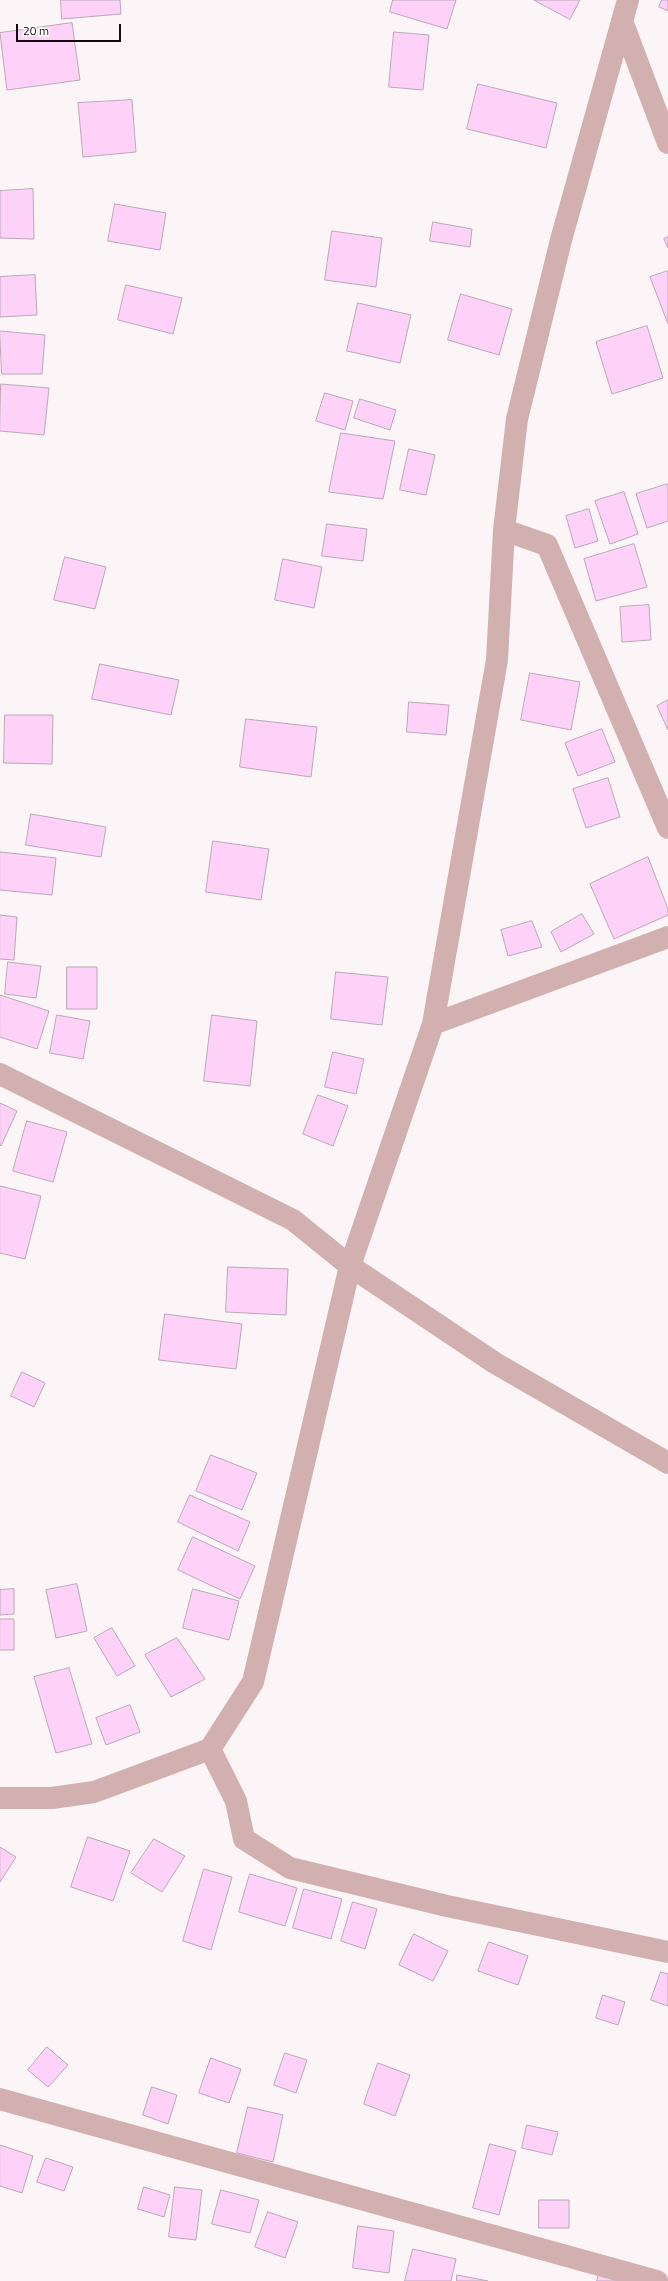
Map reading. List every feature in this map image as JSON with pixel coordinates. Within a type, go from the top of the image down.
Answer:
[{"type":"street","points":[[0,1798],[52,1798],[94,1792],[210,1749],[253,1682],[350,1266],[433,1024],[497,660],[504,530],[517,419],[564,232],[628,0]]},
{"type":"street","points":[[622,22],[668,142]]},
{"type":"street","points":[[504,530],[548,545],[668,828]]},
{"type":"street","points":[[433,1024],[668,937]]},
{"type":"street","points":[[0,1074],[294,1220],[350,1266],[495,1363],[668,1463]]},
{"type":"street","points":[[210,1749],[236,1801],[244,1839],[290,1868],[447,1906],[668,1952]]},
{"type":"street","points":[[0,2099],[657,2281]]},
{"type":"building","points":[[61,0],[120,0],[121,14],[62,19]]},
{"type":"building","points":[[393,0],[456,0],[447,29],[390,12]]},
{"type":"building","points":[[534,0],[580,0],[570,19]]},
{"type":"building","points":[[662,0],[668,0],[668,11],[659,7]]},
{"type":"building","points":[[72,23],[80,80],[7,90],[0,33]]},
{"type":"building","points":[[394,32],[429,35],[423,90],[389,87]]},
{"type":"building","points":[[478,84],[557,103],[546,148],[467,129]]},
{"type":"building","points":[[132,100],[136,152],[83,157],[78,103]]},
{"type":"building","points":[[33,189],[34,239],[0,238],[0,191]]},
{"type":"building","points":[[115,204],[166,213],[160,250],[108,241]]},
{"type":"building","points":[[433,222],[472,229],[470,247],[430,241]]},
{"type":"building","points":[[332,231],[382,238],[376,287],[325,280]]},
{"type":"building","points":[[668,237],[668,248],[664,239]]},
{"type":"building","points":[[668,271],[668,324],[650,277]]},
{"type":"building","points":[[35,275],[37,315],[0,317],[0,277]]},
{"type":"building","points":[[126,285],[182,298],[173,334],[118,320]]},
{"type":"building","points":[[461,294],[512,309],[499,355],[448,340]]},
{"type":"building","points":[[358,303],[411,315],[400,363],[347,351]]},
{"type":"building","points":[[647,326],[663,378],[612,394],[596,342]]},
{"type":"building","points":[[0,331],[45,335],[42,374],[2,374]]},
{"type":"building","points":[[1,384],[49,388],[44,435],[0,431]]},
{"type":"building","points":[[325,393],[353,401],[345,430],[316,421]]},
{"type":"building","points":[[360,399],[396,410],[390,430],[354,418]]},
{"type":"building","points":[[341,433],[395,441],[383,499],[329,492]]},
{"type":"building","points":[[409,449],[435,455],[426,495],[400,490]]},
{"type":"building","points":[[668,484],[668,521],[647,528],[636,494]]},
{"type":"building","points":[[624,492],[638,534],[610,544],[595,501]]},
{"type":"building","points":[[589,509],[598,541],[575,548],[566,516]]},
{"type":"building","points":[[327,524],[367,529],[363,561],[322,556]]},
{"type":"building","points":[[634,544],[647,587],[596,601],[584,559]]},
{"type":"building","points":[[65,557],[106,567],[95,609],[54,600]]},
{"type":"building","points":[[283,559],[322,567],[314,608],[275,600]]},
{"type":"building","points":[[649,605],[651,640],[622,642],[620,607]]},
{"type":"building","points":[[100,664],[179,680],[171,715],[92,699]]},
{"type":"building","points":[[530,673],[580,682],[571,730],[521,720]]},
{"type":"building","points":[[668,700],[668,730],[657,706]]},
{"type":"building","points":[[409,702],[449,705],[446,735],[407,732]]},
{"type":"building","points":[[5,715],[53,715],[52,764],[4,763]]},
{"type":"building","points":[[246,719],[317,727],[311,777],[240,767]]},
{"type":"building","points":[[602,729],[615,762],[578,776],[565,743]]},
{"type":"building","points":[[608,778],[620,817],[586,828],[573,789]]},
{"type":"building","points":[[31,814],[106,827],[101,857],[26,845]]},
{"type":"building","points":[[213,841],[269,849],[261,900],[206,892]]},
{"type":"building","points":[[0,852],[56,858],[52,895],[0,890]]},
{"type":"building","points":[[648,857],[668,909],[668,915],[614,939],[590,884]]},
{"type":"building","points":[[582,914],[594,934],[561,952],[551,932]]},
{"type":"building","points":[[0,915],[17,917],[14,960],[0,959]]},
{"type":"building","points":[[532,921],[542,947],[508,956],[501,930]]},
{"type":"building","points":[[8,962],[41,966],[36,998],[5,994]]},
{"type":"building","points":[[67,967],[97,967],[97,1009],[67,1009]]},
{"type":"building","points":[[336,972],[388,977],[382,1025],[331,1019]]},
{"type":"building","points":[[0,995],[49,1011],[37,1049],[0,1037]]},
{"type":"building","points":[[57,1015],[90,1021],[83,1059],[50,1053]]},
{"type":"building","points":[[212,1015],[257,1021],[250,1086],[204,1081]]},
{"type":"building","points":[[333,1052],[364,1059],[356,1094],[325,1087]]},
{"type":"building","points":[[318,1095],[348,1106],[333,1146],[303,1134]]},
{"type":"building","points":[[0,1103],[17,1111],[1,1146],[0,1145]]},
{"type":"building","points":[[27,1121],[67,1132],[53,1182],[13,1171]]},
{"type":"building","points":[[0,1186],[41,1196],[25,1259],[0,1253]]},
{"type":"building","points":[[228,1267],[288,1269],[286,1315],[226,1312]]},
{"type":"building","points":[[165,1314],[242,1324],[236,1369],[159,1360]]},
{"type":"building","points":[[22,1372],[45,1383],[34,1407],[11,1396]]},
{"type":"building","points":[[211,1455],[257,1473],[242,1510],[196,1491]]},
{"type":"building","points":[[190,1495],[250,1522],[238,1551],[178,1522]]},
{"type":"building","points":[[193,1537],[255,1566],[240,1599],[178,1570]]},
{"type":"building","points":[[77,1584],[87,1631],[56,1638],[46,1590]]},
{"type":"building","points":[[14,1589],[14,1614],[0,1615],[0,1590]]},
{"type":"building","points":[[193,1589],[239,1601],[229,1640],[183,1628]]},
{"type":"building","points":[[0,1619],[14,1619],[14,1650],[0,1650]]},
{"type":"building","points":[[112,1628],[135,1666],[117,1676],[94,1638]]},
{"type":"building","points":[[177,1638],[205,1679],[171,1697],[145,1655]]},
{"type":"building","points":[[69,1668],[92,1744],[56,1753],[34,1677]]},
{"type":"building","points":[[130,1705],[140,1732],[106,1745],[96,1718]]},
{"type":"building","points":[[88,1837],[130,1851],[113,1901],[71,1887]]},
{"type":"building","points":[[154,1839],[185,1856],[162,1892],[131,1873]]},
{"type":"building","points":[[0,1847],[16,1857],[0,1882]]},
{"type":"building","points":[[204,1869],[232,1877],[211,1950],[183,1941]]},
{"type":"building","points":[[250,1874],[297,1888],[285,1926],[239,1912]]},
{"type":"building","points":[[304,1889],[342,1899],[331,1939],[293,1928]]},
{"type":"building","points":[[353,1902],[377,1909],[365,1949],[341,1941]]},
{"type":"building","points":[[414,1934],[448,1951],[433,1981],[399,1965]]},
{"type":"building","points":[[489,1942],[528,1956],[518,1985],[478,1971]]},
{"type":"building","points":[[661,1972],[668,1974],[668,2006],[651,2000]]},
{"type":"building","points":[[603,1995],[625,2002],[618,2025],[596,2018]]},
{"type":"building","points":[[47,2047],[68,2065],[48,2087],[28,2070]]},
{"type":"building","points":[[285,2053],[307,2060],[296,2093],[274,2085]]},
{"type":"building","points":[[211,2058],[241,2069],[229,2103],[199,2093]]},
{"type":"building","points":[[378,2063],[410,2075],[395,2116],[364,2104]]},
{"type":"building","points":[[152,2087],[177,2095],[168,2124],[143,2115]]},
{"type":"building","points":[[248,2107],[283,2115],[273,2162],[237,2153]]},
{"type":"building","points":[[527,2125],[558,2132],[552,2155],[522,2148]]},
{"type":"building","points":[[490,2144],[516,2151],[499,2215],[473,2208]]},
{"type":"building","points":[[0,2145],[33,2156],[22,2193],[0,2186]]},
{"type":"building","points":[[46,2158],[73,2167],[64,2191],[37,2182]]},
{"type":"building","points":[[144,2187],[170,2195],[164,2217],[138,2209]]},
{"type":"building","points":[[175,2187],[202,2190],[196,2240],[169,2237]]},
{"type":"building","points":[[221,2190],[259,2200],[250,2233],[212,2224]]},
{"type":"building","points":[[539,2200],[569,2200],[569,2228],[539,2228]]},
{"type":"building","points":[[268,2212],[298,2222],[285,2258],[255,2247]]},
{"type":"building","points":[[358,2226],[394,2231],[389,2273],[353,2268]]},
{"type":"building","points":[[413,2249],[456,2259],[451,2281],[405,2281]]},
{"type":"building","points":[[599,2274],[621,2281],[597,2281]]},
{"type":"building","points":[[457,2275],[488,2281],[457,2281]]}]
